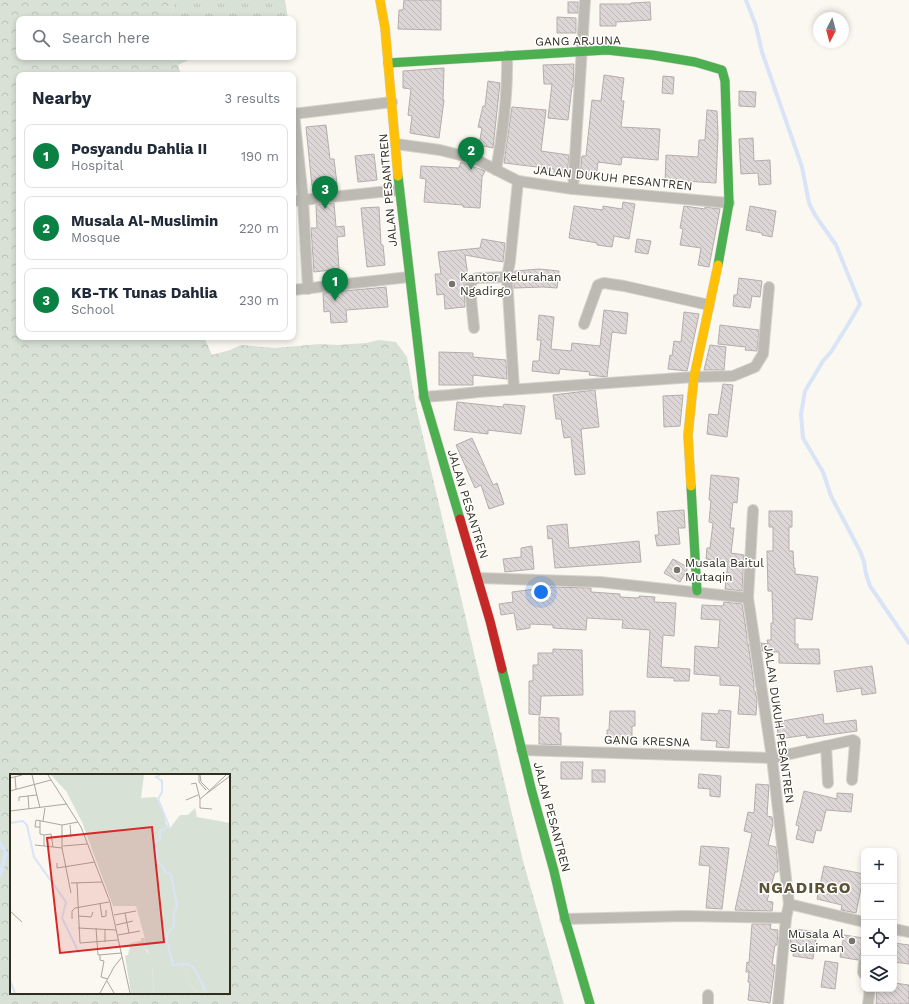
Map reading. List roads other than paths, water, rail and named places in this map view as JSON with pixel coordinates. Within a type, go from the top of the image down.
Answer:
[{"type":"main road","name":"JALAN PESANTREN","points":[[380,0],[385,28],[399,190],[424,397],[490,621],[565,919],[590,1004]]},
{"type":"main road","name":"GANG ARJUNA","points":[[388,62],[607,50],[652,54],[695,62],[722,70],[725,82],[727,115],[729,203]]},
{"type":"main road","points":[[698,591],[688,435],[694,377],[728,221],[729,203]]},
{"type":"street","points":[[573,189],[586,0]]},
{"type":"street","points":[[496,170],[503,132],[507,90],[507,56]]},
{"type":"street","points":[[296,114],[392,102]]},
{"type":"street","name":"JALAN DUKUH PESANTREN","points":[[396,144],[440,150],[460,155],[479,161],[518,181],[573,189],[729,203]]},
{"type":"street","points":[[296,157],[298,200],[308,289]]},
{"type":"street","points":[[514,389],[507,277],[518,181]]},
{"type":"street","points":[[298,200],[399,190]]},
{"type":"street","points":[[296,290],[409,277]]},
{"type":"street","points":[[474,328],[470,288],[472,281],[478,278],[507,277]]},
{"type":"street","points":[[584,324],[598,285],[604,283],[709,305]]},
{"type":"street","points":[[424,397],[514,389],[694,377],[733,376],[755,367],[763,354],[769,288]]},
{"type":"street","name":"JALAN DUKUH PESANTREN","points":[[753,510],[748,598],[772,758],[789,904],[786,918],[778,1004]]},
{"type":"street","points":[[478,578],[600,582],[698,591],[748,598]]},
{"type":"street","name":"GANG KRESNA","points":[[522,750],[772,758],[853,740],[855,741],[852,780]]},
{"type":"street","points":[[826,746],[828,783]]},
{"type":"street","points":[[789,904],[861,921]]},
{"type":"street","points":[[565,919],[685,916],[786,918]]},
{"type":"street","points":[[897,930],[909,932]]},
{"type":"street","points":[[868,1004],[870,992]]},
{"type":"waterway","points":[[746,0],[756,26],[762,52],[802,167],[809,203],[815,215],[836,245],[860,304],[805,391],[801,414],[803,438],[823,472],[831,496],[860,551],[870,586],[909,643]]},
{"type":"waterway","points":[[0,843],[6,853],[0,875]]},
{"type":"place","name":"Musala Al-Muslimin","points":[[471,170]]},
{"type":"place","name":"KB-TK Tunas Dahlia","points":[[325,209]]},
{"type":"place","name":"Kantor Kelurahan Ngadirgo","points":[[452,284]]},
{"type":"place","name":"Posyandu Dahlia II","points":[[335,301]]},
{"type":"place","name":"Musala Baitul Mutaqin","points":[[677,570]]},
{"type":"place","name":"Musala Al Sulaiman","points":[[852,941]]},
{"type":"district","name":"NGADIRGO","points":[[805,887]]}]
